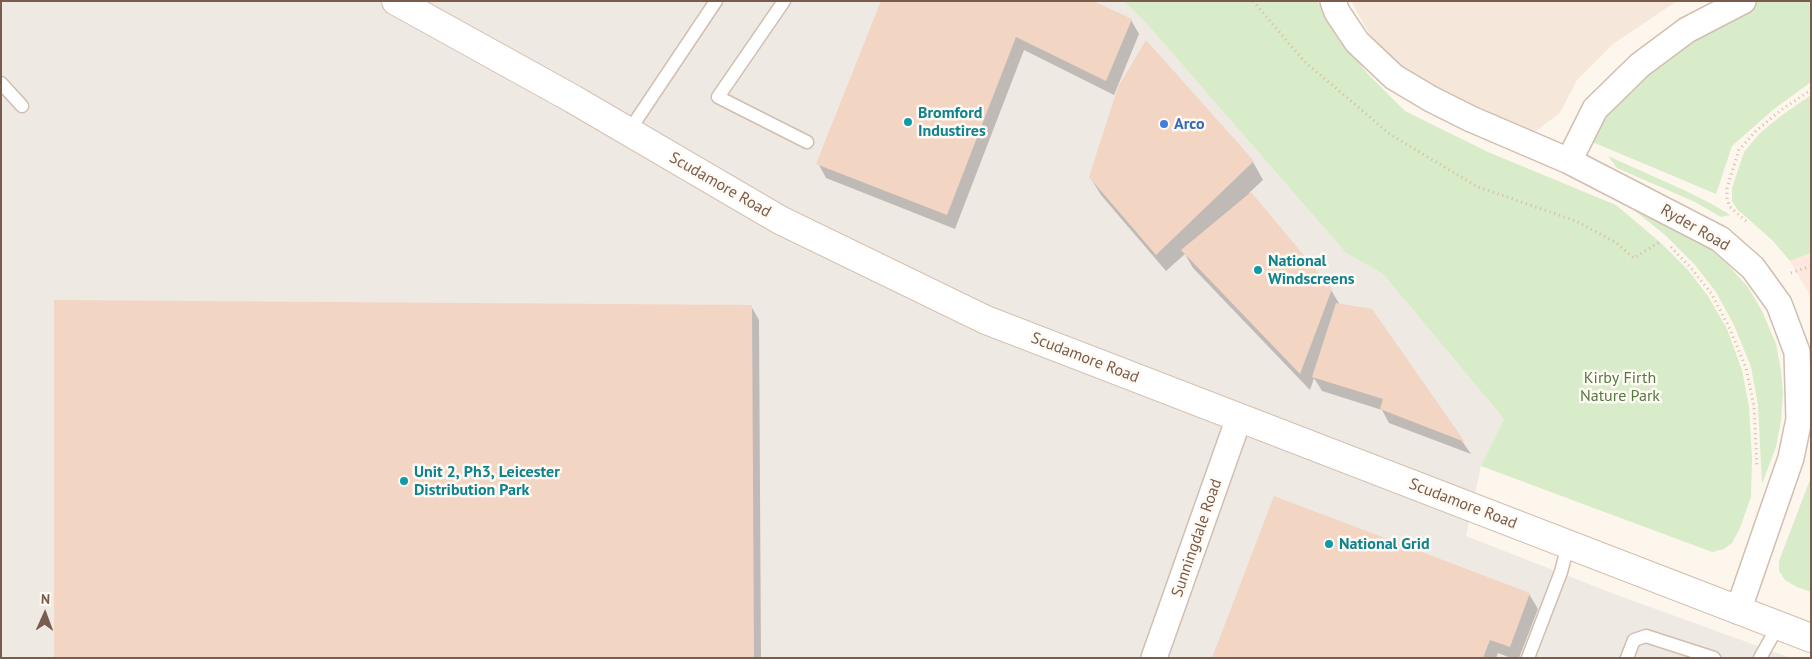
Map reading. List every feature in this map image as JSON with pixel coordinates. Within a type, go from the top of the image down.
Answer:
[{"type":"street","name":"Scudamore Road","points":[[396,1],[628,131],[780,220],[986,320],[1811,638]]},
{"type":"street","name":"Ryder Road","points":[[1333,1],[1356,42],[1394,77],[1471,119],[1569,161],[1720,239],[1753,268],[1779,304],[1804,351],[1799,419],[1791,458],[1738,611]]},
{"type":"street","points":[[1569,161],[1595,109],[1640,65],[1687,30],[1743,1]]},
{"type":"street","name":"Sunningdale Road","points":[[1154,658],[1239,418]]},
{"type":"lane","points":[[628,131],[716,1]]},
{"type":"lane","points":[[784,1],[718,97],[807,142]]},
{"type":"lane","points":[[1,83],[22,106]]},
{"type":"lane","points":[[1528,658],[1568,545]]},
{"type":"lane","points":[[1760,658],[1778,626]]},
{"type":"lane","points":[[1628,658],[1634,640],[1646,636],[1714,658]]},
{"type":"path","points":[[1253,1],[1304,61],[1391,135],[1478,187],[1576,221],[1615,242],[1634,258],[1663,239],[1657,234]]},
{"type":"path","points":[[1746,222],[1730,206],[1727,199],[1727,188],[1739,150],[1756,131],[1781,110],[1811,90]]},
{"type":"path","points":[[1669,245],[1711,293],[1729,327],[1746,368],[1754,406],[1757,458],[1756,487],[1778,494]]},
{"type":"path","points":[[1788,274],[1811,266]]},
{"type":"shaded area","points":[[1,1],[1124,1],[1146,23],[1346,253],[1383,274],[1504,419],[1481,466],[1466,536],[1617,595],[1791,658],[1,658]]},
{"type":"shaded area","points":[[1351,1],[1677,1],[1613,44],[1577,80],[1560,113],[1533,133],[1436,90],[1405,69],[1371,37]]},
{"type":"shaded area","points":[[1811,253],[1811,297],[1790,261]]},
{"type":"green space","name":"Kirby Firth Nature Park","points":[[1124,1],[1317,1],[1339,39],[1367,73],[1405,111],[1488,152],[1616,205],[1660,242],[1688,270],[1708,296],[1727,329],[1742,370],[1749,407],[1752,458],[1751,497],[1740,528],[1732,543],[1724,549],[1712,552],[1481,466],[1504,419],[1383,274],[1346,253],[1146,23]]},
{"type":"green space","points":[[1743,1],[1811,1],[1811,82],[1774,109],[1732,146],[1716,194],[1590,141],[1595,109]]},
{"type":"green space","points":[[1811,95],[1811,253],[1790,261],[1773,241],[1737,209],[1732,201],[1732,188],[1744,152],[1760,133]]},
{"type":"green space","points":[[1608,156],[1686,191],[1730,215],[1721,217],[1695,202],[1617,168]]},
{"type":"green space","points":[[1635,211],[1682,231],[1707,246],[1748,287],[1762,311],[1776,344],[1783,393],[1781,421],[1776,447],[1762,484],[1758,405],[1751,367],[1734,325],[1716,292],[1695,265],[1665,235]]},
{"type":"green space","points":[[1811,477],[1811,592],[1785,580],[1779,571],[1779,561]]},
{"type":"building","name":"Bromford Industires","points":[[881,1],[1093,1],[1132,19],[1106,81],[1016,37],[947,215],[816,164]]},
{"type":"building","name":"Arco","points":[[1146,40],[1254,161],[1156,255],[1089,177],[1118,87]]},
{"type":"building","name":"National Windscreens","points":[[1251,192],[1332,289],[1300,374],[1181,250]]},
{"type":"building","name":"Unit 2, Ph3, Leicester Distribution Park","points":[[54,300],[752,305],[754,658],[54,658]]},
{"type":"building","points":[[1336,303],[1372,309],[1465,442],[1380,409],[1383,399],[1312,377]]},
{"type":"building","name":"National Grid","points":[[1274,496],[1530,593],[1510,647],[1490,640],[1483,658],[1212,658]]},
{"type":"place","name":"Bromford Industires","points":[[908,122]]},
{"type":"place","name":"Arco","points":[[1164,124]]},
{"type":"place","name":"National Windscreens","points":[[1258,270]]},
{"type":"place","name":"Unit 2, Ph3, Leicester Distribution Park","points":[[404,481]]},
{"type":"place","name":"National Grid","points":[[1329,544]]}]
